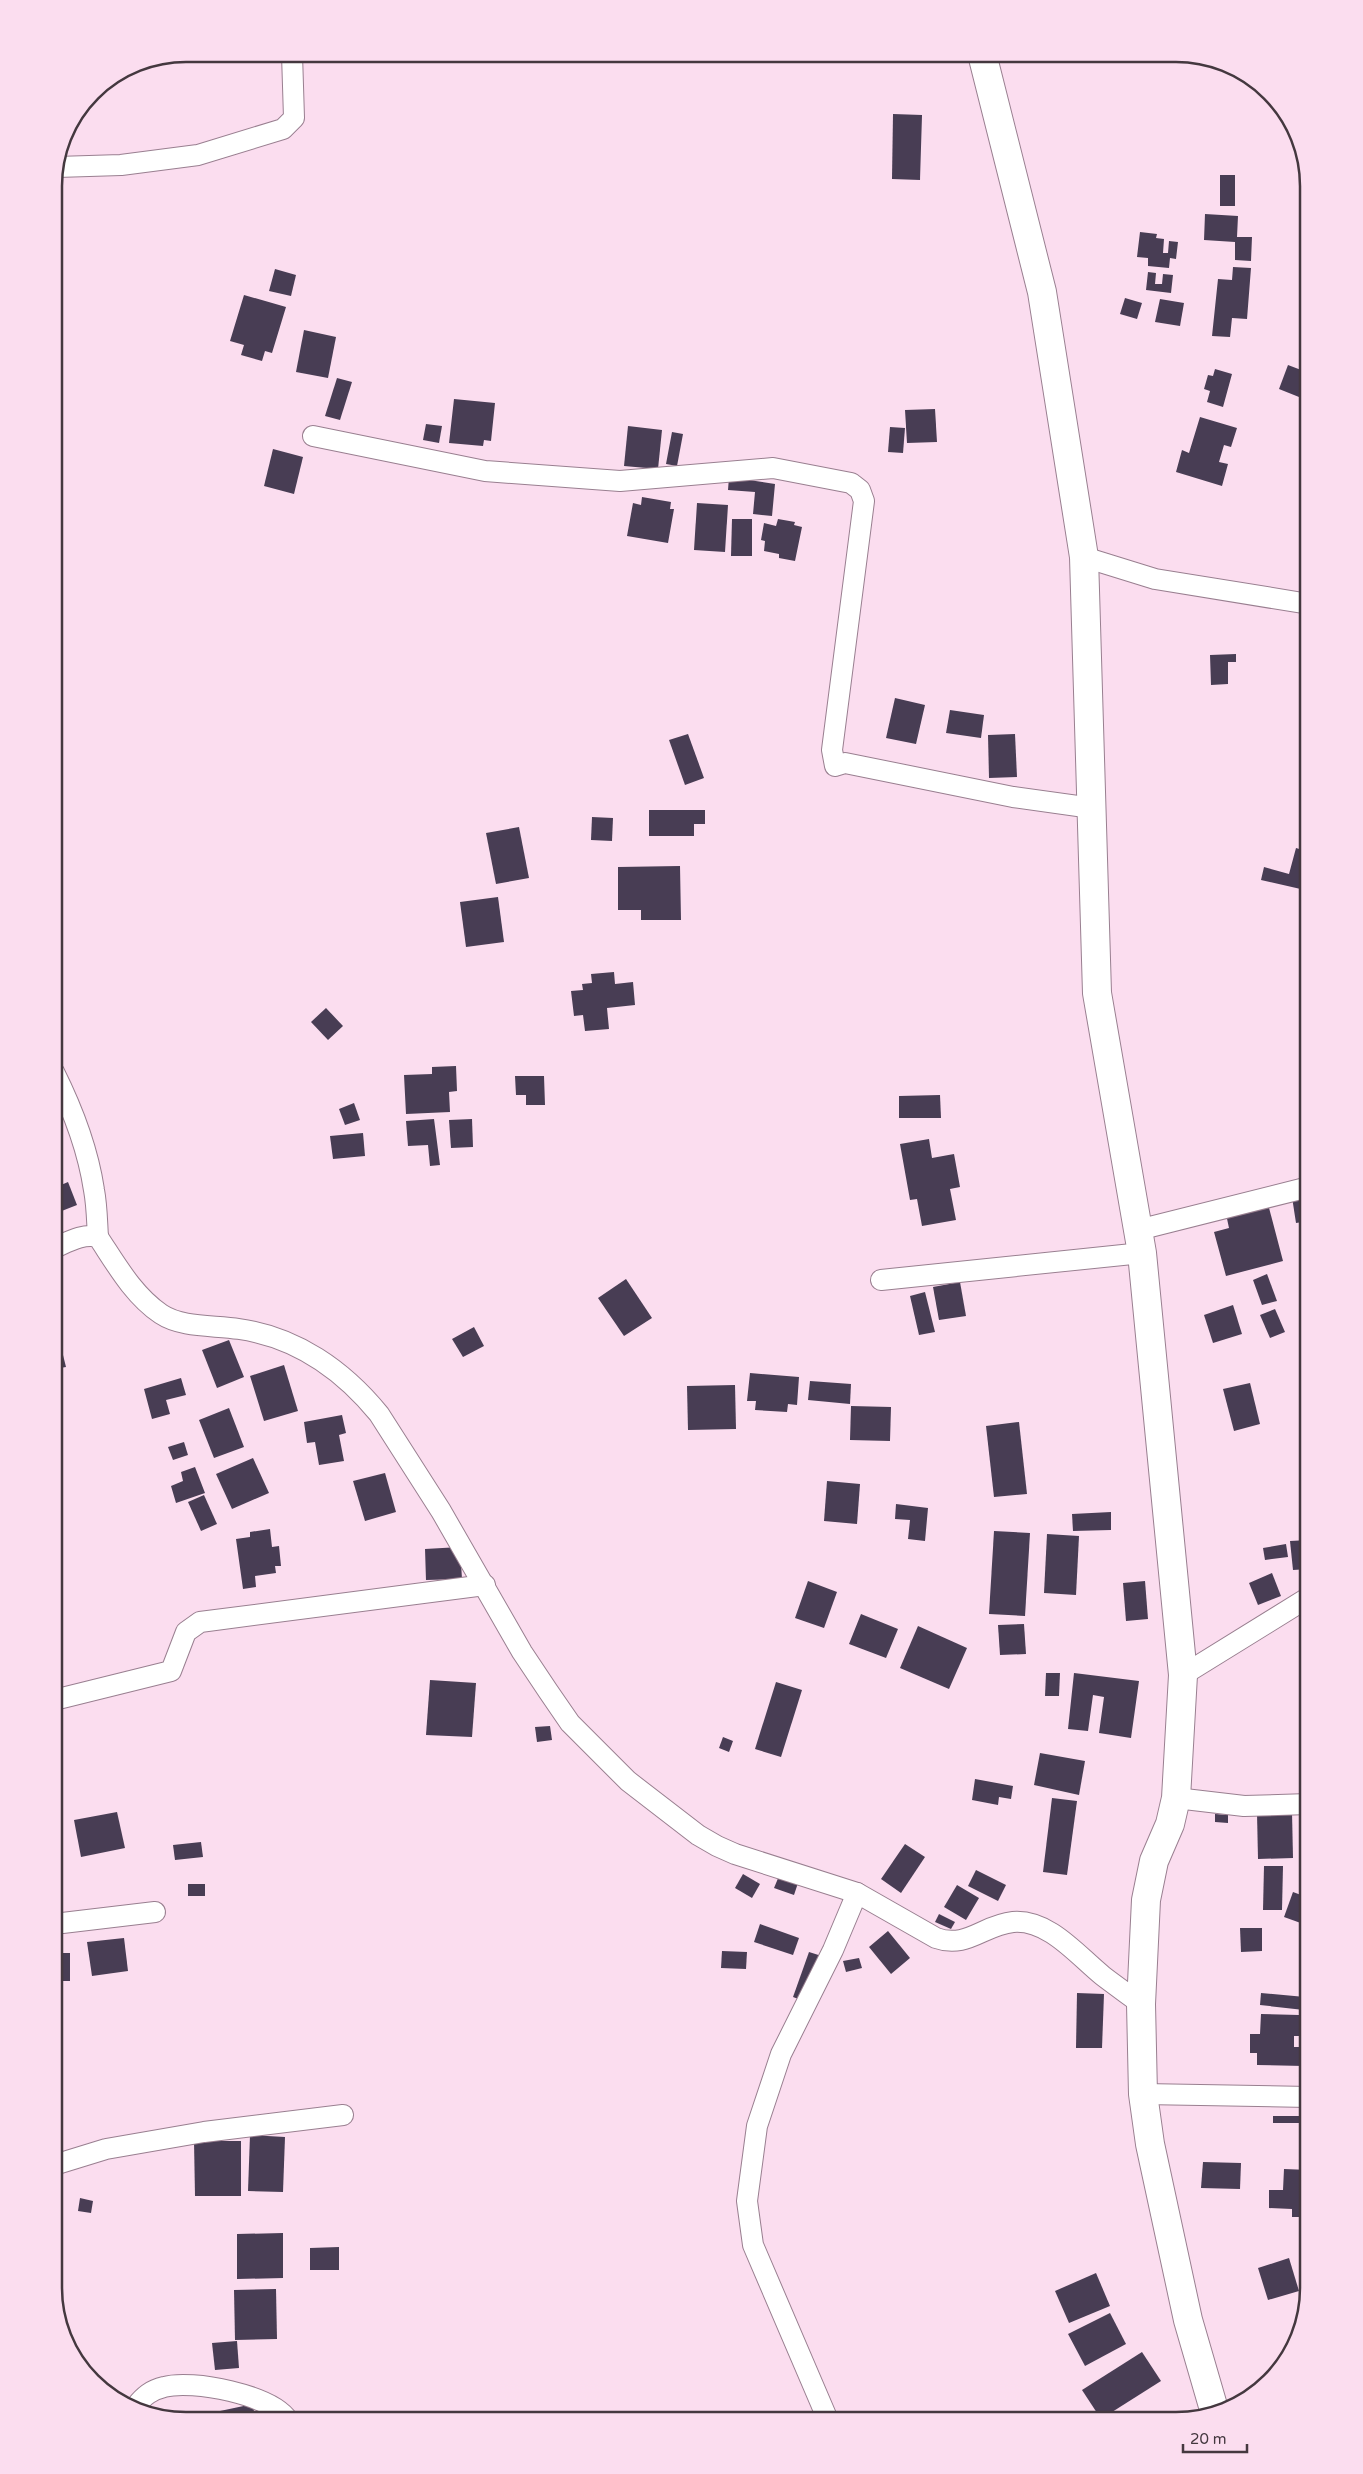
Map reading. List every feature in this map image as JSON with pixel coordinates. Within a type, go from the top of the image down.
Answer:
[{"type":"street","points":[[65,167],[121,165],[198,155],[283,129],[294,118],[292,63]]},
{"type":"street","points":[[984,63],[1042,292],[1084,557],[1097,993],[1140,1241],[1183,1675],[1176,1798],[1170,1824],[1154,1861],[1146,1900],[1141,2004],[1142,2094],[1150,2144],[1188,2320],[1213,2406]]},
{"type":"street","points":[[313,436],[485,471],[620,481],[773,468],[851,483],[860,490],[864,501],[832,750],[835,766],[845,763],[1013,798],[1092,808]]},
{"type":"street","points":[[1084,557],[1155,579],[1300,603]]},
{"type":"street","points":[[63,1089],[81,1140],[94,1190],[98,1237],[139,1295],[160,1313],[181,1322],[271,1334],[290,1342],[320,1358],[367,1399],[379,1414],[430,1494],[485,1585],[522,1652],[570,1723],[628,1781],[698,1835],[717,1846],[734,1854],[857,1893],[936,1938],[947,1942],[960,1941],[1002,1924],[1013,1922],[1039,1927],[1066,1944],[1103,1976],[1141,2004]]},
{"type":"street","points":[[881,1280],[1140,1241],[1300,1190]]},
{"type":"street","points":[[62,1244],[89,1235],[98,1237]]},
{"type":"street","points":[[62,1698],[171,1671],[186,1632],[194,1624],[200,1622],[485,1585]]},
{"type":"street","points":[[1183,1675],[1300,1603]]},
{"type":"street","points":[[1176,1798],[1244,1806],[1300,1804]]},
{"type":"street","points":[[824,2412],[753,2245],[747,2201],[756,2126],[781,2054],[833,1950],[857,1893]]},
{"type":"street","points":[[62,1923],[155,1912]]},
{"type":"street","points":[[1142,2094],[1300,2097]]},
{"type":"street","points":[[62,2163],[106,2149],[204,2132],[343,2115]]},
{"type":"street","points":[[139,2402],[146,2394],[165,2386],[186,2384],[226,2390],[268,2404],[277,2411]]},
{"type":"building","points":[[893,114],[922,115],[920,180],[892,179]]},
{"type":"building","points":[[1220,175],[1235,175],[1235,206],[1220,206]]},
{"type":"building","points":[[1205,214],[1238,216],[1237,237],[1252,237],[1251,261],[1235,260],[1235,242],[1204,240]]},
{"type":"building","points":[[1140,232],[1157,234],[1156,238],[1164,239],[1163,253],[1168,253],[1169,241],[1178,242],[1176,259],[1170,258],[1169,268],[1148,266],[1148,258],[1137,257]]},
{"type":"building","points":[[1233,267],[1251,268],[1247,319],[1232,318],[1230,337],[1212,336],[1218,279],[1232,280]]},
{"type":"building","points":[[275,269],[296,275],[291,296],[269,291]]},
{"type":"building","points":[[1148,272],[1156,273],[1155,284],[1162,284],[1163,274],[1173,275],[1171,293],[1146,290]]},
{"type":"building","points":[[244,295],[286,307],[272,353],[265,351],[262,361],[241,355],[244,345],[230,341]]},
{"type":"building","points":[[1125,298],[1142,303],[1137,319],[1120,314]]},
{"type":"building","points":[[1160,299],[1184,303],[1180,326],[1155,322]]},
{"type":"building","points":[[304,330],[336,337],[328,378],[296,372]]},
{"type":"building","points":[[1288,365],[1300,370],[1300,397],[1279,389]]},
{"type":"building","points":[[1215,369],[1232,374],[1223,407],[1207,402],[1210,391],[1204,389],[1208,375],[1213,376]]},
{"type":"building","points":[[337,378],[352,382],[340,420],[325,416]]},
{"type":"building","points":[[454,399],[495,403],[491,441],[484,440],[483,446],[449,443]]},
{"type":"building","points":[[935,409],[937,442],[907,443],[905,410]]},
{"type":"building","points":[[1200,417],[1237,428],[1231,447],[1224,445],[1219,462],[1228,464],[1222,486],[1176,472],[1182,450],[1189,453]]},
{"type":"building","points":[[426,424],[442,426],[439,443],[423,440]]},
{"type":"building","points":[[628,426],[662,430],[658,469],[624,466]]},
{"type":"building","points":[[890,427],[905,428],[903,453],[888,452]]},
{"type":"building","points":[[672,432],[683,434],[677,466],[666,464]]},
{"type":"building","points":[[273,449],[303,457],[294,494],[264,486]]},
{"type":"building","points":[[729,477],[775,484],[772,516],[753,514],[755,492],[728,490]]},
{"type":"building","points":[[642,497],[671,502],[670,509],[674,509],[668,543],[627,536],[633,503],[641,505]]},
{"type":"building","points":[[697,503],[728,505],[725,552],[694,550]]},
{"type":"building","points":[[732,519],[752,519],[752,556],[731,556]]},
{"type":"building","points":[[778,519],[795,522],[794,525],[802,527],[795,561],[779,558],[779,554],[764,551],[765,541],[761,540],[764,523],[776,526]]},
{"type":"building","points":[[1236,654],[1236,662],[1228,662],[1228,684],[1211,685],[1210,655]]},
{"type":"building","points":[[895,698],[925,705],[916,744],[886,738]]},
{"type":"building","points":[[950,710],[984,715],[981,738],[946,733]]},
{"type":"building","points":[[688,734],[704,778],[685,785],[669,740]]},
{"type":"building","points":[[1015,734],[1017,777],[989,778],[988,735]]},
{"type":"building","points":[[649,810],[705,810],[705,824],[694,824],[694,836],[649,836]]},
{"type":"building","points":[[592,817],[613,818],[612,841],[591,840]]},
{"type":"building","points":[[519,827],[529,878],[496,884],[486,833]]},
{"type":"building","points":[[1296,848],[1300,849],[1300,889],[1261,880],[1264,867],[1289,874]]},
{"type":"building","points":[[680,866],[681,920],[641,920],[641,910],[618,910],[618,867]]},
{"type":"building","points":[[498,897],[504,942],[466,947],[460,902]]},
{"type":"building","points":[[614,972],[615,984],[633,982],[635,1005],[607,1008],[609,1029],[585,1031],[583,1015],[574,1016],[571,991],[583,990],[582,984],[592,983],[591,974]]},
{"type":"building","points":[[326,1008],[343,1026],[328,1040],[311,1022]]},
{"type":"building","points":[[456,1066],[457,1091],[449,1092],[450,1112],[406,1114],[404,1075],[432,1074],[432,1067]]},
{"type":"building","points":[[515,1076],[544,1076],[545,1105],[526,1105],[526,1095],[516,1095]]},
{"type":"building","points":[[940,1095],[941,1118],[899,1118],[899,1096]]},
{"type":"building","points":[[354,1103],[360,1120],[345,1125],[339,1109]]},
{"type":"building","points":[[434,1119],[440,1165],[430,1166],[428,1145],[408,1146],[406,1121]]},
{"type":"building","points":[[472,1119],[473,1147],[451,1148],[449,1120]]},
{"type":"building","points":[[363,1133],[365,1156],[333,1159],[330,1136]]},
{"type":"building","points":[[929,1139],[932,1158],[954,1154],[960,1187],[950,1189],[956,1220],[922,1226],[917,1199],[910,1200],[900,1144]]},
{"type":"building","points":[[68,1182],[77,1205],[63,1211],[63,1184]]},
{"type":"building","points":[[1300,1196],[1300,1222],[1296,1223],[1292,1197]]},
{"type":"building","points":[[1268,1204],[1283,1261],[1226,1276],[1214,1232],[1229,1228],[1226,1214]]},
{"type":"building","points":[[1267,1274],[1277,1301],[1262,1305],[1253,1280]]},
{"type":"building","points":[[626,1279],[652,1318],[624,1336],[598,1298]]},
{"type":"building","points":[[960,1282],[966,1316],[939,1320],[933,1287]]},
{"type":"building","points":[[925,1292],[935,1332],[919,1335],[910,1296]]},
{"type":"building","points":[[1233,1305],[1242,1334],[1213,1343],[1204,1315]]},
{"type":"building","points":[[1275,1309],[1285,1332],[1270,1338],[1260,1315]]},
{"type":"building","points":[[474,1327],[484,1346],[463,1357],[452,1339]]},
{"type":"building","points":[[229,1340],[244,1377],[217,1388],[202,1350]]},
{"type":"building","points":[[62,1353],[66,1367],[62,1368]]},
{"type":"building","points":[[284,1365],[298,1411],[264,1421],[250,1376]]},
{"type":"building","points":[[750,1373],[799,1377],[797,1405],[788,1404],[787,1412],[755,1410],[756,1401],[747,1401]]},
{"type":"building","points":[[181,1378],[186,1395],[166,1400],[170,1414],[152,1419],[144,1389]]},
{"type":"building","points":[[810,1381],[851,1384],[850,1404],[808,1400]]},
{"type":"building","points":[[1250,1383],[1260,1424],[1234,1431],[1223,1389]]},
{"type":"building","points":[[735,1385],[736,1429],[688,1430],[687,1386]]},
{"type":"building","points":[[851,1406],[891,1407],[890,1441],[850,1440]]},
{"type":"building","points":[[229,1408],[244,1447],[214,1458],[199,1420]]},
{"type":"building","points":[[342,1415],[346,1433],[339,1435],[344,1461],[319,1465],[315,1442],[307,1443],[304,1422]]},
{"type":"building","points":[[1019,1422],[1027,1494],[994,1497],[986,1426]]},
{"type":"building","points":[[184,1442],[188,1455],[173,1460],[168,1447]]},
{"type":"building","points":[[253,1458],[269,1493],[232,1509],[216,1474]]},
{"type":"building","points":[[195,1467],[205,1493],[176,1503],[171,1486],[183,1481],[181,1472]]},
{"type":"building","points":[[385,1473],[396,1512],[365,1521],[353,1481]]},
{"type":"building","points":[[827,1481],[860,1484],[857,1524],[824,1521]]},
{"type":"building","points":[[204,1495],[217,1524],[201,1531],[188,1502]]},
{"type":"building","points":[[896,1504],[928,1508],[925,1541],[908,1539],[910,1520],[895,1519]]},
{"type":"building","points":[[1111,1512],[1111,1530],[1073,1531],[1072,1514]]},
{"type":"building","points":[[270,1529],[272,1547],[279,1546],[281,1566],[275,1566],[276,1573],[255,1576],[256,1587],[243,1589],[236,1539],[250,1537],[250,1532]]},
{"type":"building","points":[[994,1531],[1030,1533],[1025,1616],[989,1614]]},
{"type":"building","points":[[1047,1534],[1079,1536],[1076,1595],[1044,1593]]},
{"type":"building","points":[[1300,1540],[1300,1570],[1293,1570],[1290,1541]]},
{"type":"building","points":[[1286,1544],[1288,1557],[1265,1560],[1263,1548]]},
{"type":"building","points":[[460,1547],[462,1579],[426,1580],[425,1549]]},
{"type":"building","points":[[1272,1573],[1281,1596],[1258,1605],[1249,1583]]},
{"type":"building","points":[[808,1581],[837,1592],[824,1628],[795,1618]]},
{"type":"building","points":[[1145,1581],[1148,1619],[1126,1621],[1123,1583]]},
{"type":"building","points":[[861,1614],[898,1629],[886,1658],[849,1644]]},
{"type":"building","points":[[1024,1624],[1026,1654],[1000,1655],[998,1625]]},
{"type":"building","points":[[918,1626],[967,1648],[949,1689],[900,1668]]},
{"type":"building","points":[[1046,1673],[1060,1673],[1059,1696],[1045,1696]]},
{"type":"building","points":[[1074,1673],[1139,1681],[1131,1738],[1099,1733],[1104,1697],[1093,1695],[1088,1731],[1068,1729]]},
{"type":"building","points":[[430,1680],[476,1683],[472,1737],[426,1735]]},
{"type":"building","points":[[776,1682],[802,1690],[781,1757],[755,1749]]},
{"type":"building","points":[[550,1726],[552,1740],[537,1742],[535,1727]]},
{"type":"building","points":[[723,1737],[733,1741],[729,1752],[719,1748]]},
{"type":"building","points":[[1040,1753],[1085,1761],[1079,1795],[1034,1785]]},
{"type":"building","points":[[975,1779],[1013,1786],[1011,1799],[999,1797],[998,1805],[972,1800]]},
{"type":"building","points":[[1052,1798],[1077,1801],[1067,1875],[1043,1872]]},
{"type":"building","points":[[117,1812],[125,1848],[81,1857],[74,1820]]},
{"type":"building","points":[[1292,1812],[1293,1858],[1258,1859],[1257,1813]]},
{"type":"building","points":[[1215,1814],[1228,1815],[1228,1823],[1215,1822]]},
{"type":"building","points":[[201,1842],[203,1857],[175,1860],[173,1845]]},
{"type":"building","points":[[905,1844],[925,1857],[901,1893],[881,1879]]},
{"type":"building","points":[[1264,1866],[1283,1866],[1282,1910],[1263,1910]]},
{"type":"building","points":[[976,1870],[1006,1885],[998,1901],[968,1886]]},
{"type":"building","points":[[743,1874],[760,1884],[752,1898],[735,1888]]},
{"type":"building","points":[[779,1876],[798,1883],[794,1895],[774,1888]]},
{"type":"building","points":[[188,1884],[205,1884],[205,1896],[188,1896]]},
{"type":"building","points":[[957,1885],[979,1898],[966,1920],[944,1907]]},
{"type":"building","points":[[1293,1892],[1300,1895],[1300,1923],[1284,1917]]},
{"type":"building","points":[[939,1914],[955,1922],[951,1929],[935,1922]]},
{"type":"building","points":[[760,1924],[799,1938],[793,1955],[754,1942]]},
{"type":"building","points":[[1240,1928],[1262,1928],[1262,1951],[1241,1952]]},
{"type":"building","points":[[888,1931],[910,1958],[891,1974],[869,1947]]},
{"type":"building","points":[[124,1938],[128,1971],[92,1976],[87,1942]]},
{"type":"building","points":[[722,1951],[747,1952],[746,1969],[721,1968]]},
{"type":"building","points":[[809,1952],[828,1958],[812,2004],[793,1997]]},
{"type":"building","points":[[62,1953],[70,1953],[70,1981],[62,1981]]},
{"type":"building","points":[[859,1958],[862,1968],[846,1972],[843,1961]]},
{"type":"building","points":[[1077,1993],[1104,1994],[1102,2048],[1076,2048]]},
{"type":"building","points":[[1261,1993],[1300,1997],[1300,2010],[1260,2005]]},
{"type":"building","points":[[1261,2014],[1299,2015],[1299,2036],[1294,2036],[1294,2047],[1300,2047],[1300,2066],[1257,2065],[1257,2053],[1250,2053],[1250,2034],[1260,2034]]},
{"type":"building","points":[[1273,2116],[1299,2116],[1299,2123],[1273,2123]]},
{"type":"building","points":[[250,2135],[285,2137],[283,2192],[248,2191]]},
{"type":"building","points":[[194,2141],[241,2141],[241,2196],[195,2196]]},
{"type":"building","points":[[1203,2162],[1241,2163],[1240,2189],[1201,2188]]},
{"type":"building","points":[[1284,2169],[1300,2170],[1300,2217],[1292,2217],[1292,2209],[1269,2208],[1269,2190],[1283,2190]]},
{"type":"building","points":[[80,2198],[93,2201],[91,2213],[78,2211]]},
{"type":"building","points":[[283,2233],[283,2278],[237,2279],[237,2234]]},
{"type":"building","points":[[339,2247],[339,2270],[310,2270],[310,2248]]},
{"type":"building","points":[[1289,2258],[1299,2291],[1268,2300],[1258,2268]]},
{"type":"building","points":[[1096,2273],[1110,2306],[1069,2323],[1055,2291]]},
{"type":"building","points":[[276,2289],[277,2339],[235,2340],[234,2290]]},
{"type":"building","points":[[1110,2313],[1126,2344],[1085,2366],[1068,2334]]},
{"type":"building","points":[[237,2341],[239,2368],[215,2370],[212,2343]]},
{"type":"building","points":[[1142,2352],[1161,2381],[1112,2412],[1096,2412],[1082,2390]]},
{"type":"building","points":[[253,2404],[254,2411],[220,2411]]}]
